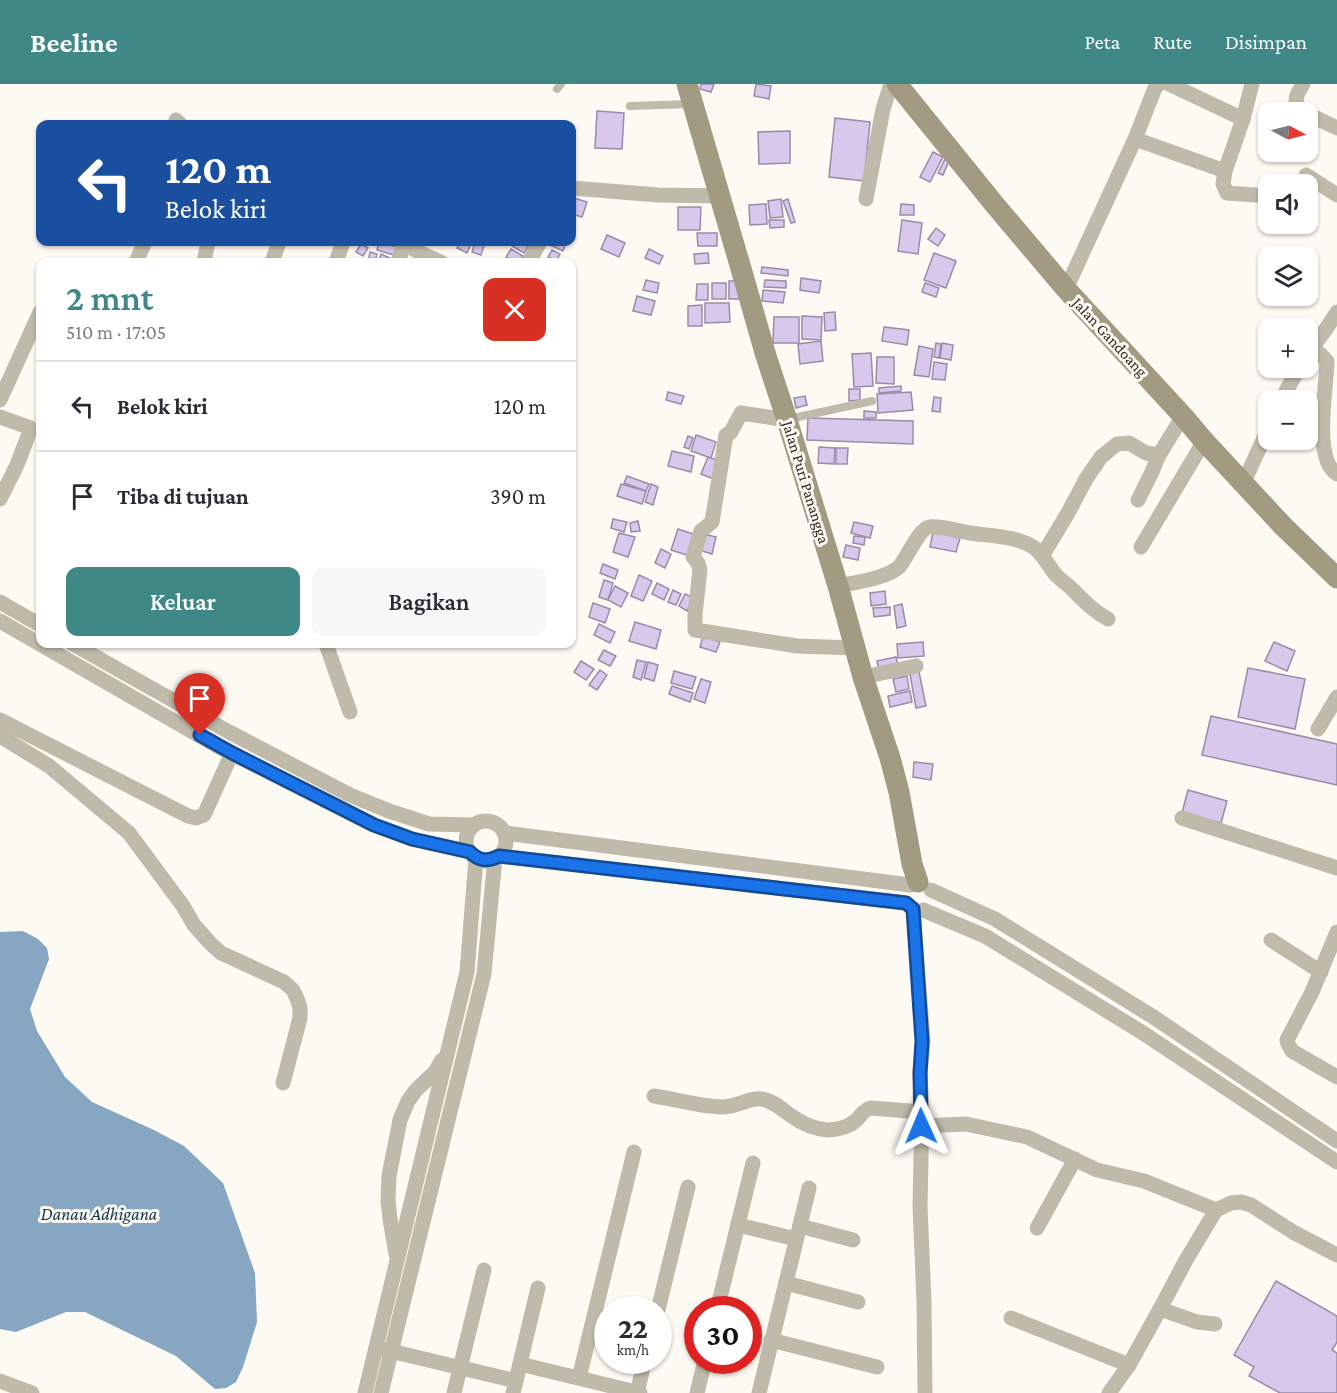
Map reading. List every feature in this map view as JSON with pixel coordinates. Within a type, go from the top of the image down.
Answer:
[{"type":"street","points":[[866,199],[883,109],[891,84]]},
{"type":"street","name":"Jalan Gandoang","points":[[897,84],[1066,289],[1204,441],[1284,526],[1337,578]]},
{"type":"street","points":[[1066,289],[1135,139],[1155,88],[1159,84]]},
{"type":"street","points":[[1169,84],[1244,119]]},
{"type":"street","points":[[1252,84],[1244,119],[1222,184],[1227,193],[1258,195]]},
{"type":"street","points":[[1296,102],[1295,96],[1304,84]]},
{"type":"street","name":"Jalan Puri Panangga","points":[[690,94],[766,356],[838,586],[863,678],[890,758],[899,792],[912,864],[920,886]]},
{"type":"street","points":[[1318,119],[1337,128]]},
{"type":"street","points":[[1135,139],[1225,171]]},
{"type":"street","points":[[1318,183],[1337,195]]},
{"type":"street","points":[[576,188],[658,195],[719,196]]},
{"type":"street","points":[[408,246],[433,258]]},
{"type":"street","points":[[1337,312],[1332,333],[1321,351],[1327,361],[1330,403],[1322,431],[1327,460],[1337,474]]},
{"type":"street","points":[[0,400],[36,321]]},
{"type":"street","points":[[787,420],[741,413],[731,432],[726,435],[712,522],[701,531],[693,557],[698,562],[700,570],[695,630],[797,646],[855,648]]},
{"type":"street","points":[[1138,500],[1158,455],[1183,416]]},
{"type":"street","points":[[0,417],[36,430],[0,499]]},
{"type":"street","points":[[1141,547],[1204,441]]},
{"type":"street","points":[[1042,555],[1101,457],[1117,444],[1129,443],[1146,453],[1158,455]]},
{"type":"street","points":[[1244,482],[1259,450]]},
{"type":"street","points":[[838,586],[887,575],[898,567],[916,540],[925,529],[930,527],[1001,537],[1026,543],[1038,550],[1057,577],[1098,614],[1108,619]]},
{"type":"street","points":[[0,602],[36,623]]},
{"type":"street","points":[[0,621],[36,642]]},
{"type":"street","points":[[47,648],[226,750],[374,825],[412,839],[473,855],[483,860],[497,857],[914,907],[985,936],[1143,1033],[1337,1162]]},
{"type":"street","points":[[80,648],[229,732],[350,795],[429,824],[474,825]]},
{"type":"street","points":[[327,648],[350,712]]},
{"type":"street","points":[[863,678],[916,666]]},
{"type":"street","points":[[1318,729],[1337,697]]},
{"type":"street","points":[[0,720],[196,818],[204,815],[226,750],[229,732]]},
{"type":"street","points":[[0,736],[49,766],[129,833],[183,906],[194,925],[221,953],[284,982],[293,990],[300,1008],[300,1018],[283,1083]]},
{"type":"street","points":[[1182,818],[1337,868]]},
{"type":"street","points":[[365,1393],[467,972],[473,855],[467,845],[467,837],[474,825],[487,820],[500,826],[505,833],[506,842],[504,850],[497,857],[484,974],[381,1393]]},
{"type":"street","points":[[505,833],[920,886],[995,919],[1155,1018],[1337,1140]]},
{"type":"street","points":[[920,886],[904,894],[914,907],[922,1041],[920,1206],[929,1392]]},
{"type":"street","points":[[914,907],[930,904],[932,895],[920,886]]},
{"type":"street","points":[[1337,932],[1321,972],[1287,1040],[1293,1051],[1337,1077]]},
{"type":"street","points":[[1271,940],[1321,972]]},
{"type":"street","points":[[1143,1033],[1155,1018]]},
{"type":"street","points":[[449,1049],[466,1053]]},
{"type":"street","points":[[398,1260],[390,1220],[388,1176],[400,1120],[408,1101],[435,1072],[449,1049]]},
{"type":"street","points":[[654,1096],[724,1107],[752,1099],[761,1099],[778,1105],[806,1125],[829,1130],[844,1128],[854,1122],[866,1109],[871,1108],[921,1119],[984,1127],[1027,1137],[1097,1170],[1144,1181],[1216,1210]]},
{"type":"street","points":[[1300,1137],[1309,1123]]},
{"type":"street","points":[[579,1378],[634,1152]]},
{"type":"street","points":[[1037,1228],[1075,1159]]},
{"type":"street","points":[[720,1296],[753,1163]]},
{"type":"street","points":[[661,1296],[688,1187]]},
{"type":"street","points":[[759,1393],[809,1188]]},
{"type":"street","points":[[1109,1393],[1129,1365],[1216,1210],[1231,1203],[1251,1204],[1293,1232],[1337,1255]]},
{"type":"street","points":[[738,1224],[853,1240]]},
{"type":"street","points":[[454,1393],[484,1270]]},
{"type":"street","points":[[786,1283],[858,1302]]},
{"type":"street","points":[[376,1348],[460,1368],[514,1387],[538,1288]]},
{"type":"street","points":[[1160,1309],[1197,1322],[1215,1324]]},
{"type":"street","points":[[1011,1318],[1129,1365]]},
{"type":"street","points":[[771,1340],[877,1367]]},
{"type":"street","points":[[520,1364],[638,1393],[642,1374]]},
{"type":"street","points":[[697,1393],[702,1374]]},
{"type":"street","points":[[0,1381],[32,1393]]},
{"type":"lane","points":[[630,106],[690,94]]},
{"type":"lane","points":[[787,420],[873,401]]},
{"type":"water","name":"Danau Adhigana","points":[[23,931],[38,939],[47,948],[49,959],[30,1009],[37,1031],[65,1077],[92,1102],[184,1146],[223,1183],[255,1273],[257,1322],[236,1382],[226,1388],[215,1389],[176,1356],[85,1312],[66,1312],[16,1332],[0,1329],[0,932]]},
{"type":"building","points":[[701,84],[714,84],[711,92],[700,89]]},
{"type":"building","points":[[756,84],[771,86],[769,99],[754,96]]},
{"type":"building","points":[[597,111],[624,113],[622,149],[595,148]]},
{"type":"building","points":[[835,118],[870,122],[864,181],[829,177]]},
{"type":"building","points":[[790,131],[790,163],[759,164],[758,132]]},
{"type":"building","points":[[933,152],[943,157],[930,182],[920,177]]},
{"type":"building","points":[[945,159],[949,161],[943,175],[938,173]]},
{"type":"building","points":[[576,199],[587,202],[582,217],[576,215]]},
{"type":"building","points":[[781,199],[783,217],[770,218],[768,201]]},
{"type":"building","points":[[788,199],[795,222],[791,223],[783,201]]},
{"type":"building","points":[[766,204],[767,224],[750,225],[749,205]]},
{"type":"building","points":[[901,204],[914,205],[914,215],[900,215]]},
{"type":"building","points":[[678,207],[701,207],[700,230],[678,230]]},
{"type":"building","points":[[769,220],[784,220],[784,227],[770,228]]},
{"type":"building","points":[[902,220],[922,223],[918,254],[898,251]]},
{"type":"building","points":[[936,228],[945,235],[938,246],[928,239]]},
{"type":"building","points":[[697,233],[717,233],[717,246],[698,246]]},
{"type":"building","points":[[607,235],[625,243],[619,257],[601,249]]},
{"type":"building","points":[[360,246],[368,248],[363,256],[356,252]]},
{"type":"building","points":[[378,246],[397,247],[394,255],[377,250]]},
{"type":"building","points":[[458,246],[470,246],[467,253],[457,248]]},
{"type":"building","points":[[474,246],[484,246],[481,255],[472,252]]},
{"type":"building","points":[[512,246],[528,246],[524,253]]},
{"type":"building","points":[[552,246],[565,246],[563,251]]},
{"type":"building","points":[[511,249],[523,256],[522,258],[506,257]]},
{"type":"building","points":[[649,249],[663,256],[659,264],[645,258]]},
{"type":"building","points":[[552,250],[560,254],[558,258],[548,257]]},
{"type":"building","points":[[370,252],[377,254],[376,258],[369,258]]},
{"type":"building","points":[[708,253],[709,263],[695,264],[694,254]]},
{"type":"building","points":[[934,253],[956,261],[946,288],[924,280]]},
{"type":"building","points":[[762,267],[788,270],[788,276],[761,273]]},
{"type":"building","points":[[801,278],[821,281],[819,293],[800,290]]},
{"type":"building","points":[[646,280],[659,283],[657,293],[643,290]]},
{"type":"building","points":[[765,280],[786,281],[786,288],[764,287]]},
{"type":"building","points":[[729,281],[738,281],[739,299],[729,299]]},
{"type":"building","points":[[712,283],[726,283],[726,299],[712,299]]},
{"type":"building","points":[[925,283],[939,288],[936,297],[922,292]]},
{"type":"building","points":[[697,284],[708,284],[708,300],[696,300]]},
{"type":"building","points":[[763,290],[785,292],[783,303],[762,301]]},
{"type":"building","points":[[637,296],[655,301],[651,315],[633,311]]},
{"type":"building","points":[[705,303],[729,303],[730,322],[705,323]]},
{"type":"building","points":[[702,305],[702,326],[688,326],[688,306]]},
{"type":"building","points":[[835,312],[836,330],[825,331],[824,313]]},
{"type":"building","points":[[802,316],[822,317],[821,340],[802,339]]},
{"type":"building","points":[[774,317],[799,317],[799,343],[773,343]]},
{"type":"building","points":[[884,327],[909,330],[907,345],[882,341]]},
{"type":"building","points":[[821,341],[823,361],[800,364],[798,344]]},
{"type":"building","points":[[936,343],[941,344],[939,358],[934,357]]},
{"type":"building","points":[[942,343],[953,345],[951,360],[940,358]]},
{"type":"building","points":[[919,346],[933,349],[929,377],[914,375]]},
{"type":"building","points":[[871,353],[873,386],[854,387],[852,354]]},
{"type":"building","points":[[877,357],[894,357],[894,384],[876,383]]},
{"type":"building","points":[[934,362],[947,364],[945,380],[932,379]]},
{"type":"building","points":[[901,386],[901,391],[879,393],[879,388]]},
{"type":"building","points":[[849,389],[860,389],[860,400],[849,401]]},
{"type":"building","points":[[668,392],[684,396],[681,404],[666,400]]},
{"type":"building","points":[[911,392],[913,410],[878,413],[877,394]]},
{"type":"building","points":[[805,396],[807,405],[796,408],[794,398]]},
{"type":"building","points":[[934,397],[941,398],[940,412],[932,411]]},
{"type":"building","points":[[864,411],[876,412],[876,418],[864,418]]},
{"type":"building","points":[[808,418],[913,421],[913,444],[807,440]]},
{"type":"building","points":[[696,435],[716,442],[711,458],[691,451]]},
{"type":"building","points":[[688,436],[693,438],[689,449],[684,447]]},
{"type":"building","points":[[819,447],[835,448],[834,464],[818,463]]},
{"type":"building","points":[[836,448],[848,448],[847,464],[836,464]]},
{"type":"building","points":[[672,451],[694,456],[691,472],[668,466]]},
{"type":"building","points":[[708,457],[720,461],[714,479],[701,474]]},
{"type":"building","points":[[627,476],[649,484],[646,491],[624,483]]},
{"type":"building","points":[[621,484],[646,491],[642,504],[617,496]]},
{"type":"building","points":[[651,484],[658,487],[653,505],[645,502]]},
{"type":"building","points":[[613,519],[627,522],[624,532],[611,528]]},
{"type":"building","points":[[638,521],[640,531],[631,532],[630,523]]},
{"type":"building","points":[[854,522],[873,526],[870,538],[851,533]]},
{"type":"building","points":[[678,529],[696,535],[690,556],[671,550]]},
{"type":"building","points":[[933,532],[960,538],[956,552],[930,547]]},
{"type":"building","points":[[619,533],[635,537],[628,557],[613,552]]},
{"type":"building","points":[[704,534],[716,537],[712,554],[699,550]]},
{"type":"building","points":[[854,536],[865,537],[864,545],[853,543]]},
{"type":"building","points":[[846,545],[860,548],[858,560],[843,557]]},
{"type":"building","points":[[661,549],[671,554],[665,568],[655,563]]},
{"type":"building","points":[[603,564],[618,570],[615,579],[600,573]]},
{"type":"building","points":[[639,575],[652,581],[643,601],[631,596]]},
{"type":"building","points":[[604,580],[613,583],[608,600],[599,597]]},
{"type":"building","points":[[657,583],[669,589],[664,600],[652,594]]},
{"type":"building","points":[[615,586],[628,593],[621,607],[608,600]]},
{"type":"building","points":[[673,590],[681,594],[676,605],[668,602]]},
{"type":"building","points":[[885,591],[886,604],[871,606],[870,593]]},
{"type":"building","points":[[685,594],[694,598],[687,611],[679,606]]},
{"type":"building","points":[[593,603],[610,609],[605,623],[589,617]]},
{"type":"building","points":[[902,604],[906,626],[897,628],[894,606]]},
{"type":"building","points":[[890,607],[890,615],[874,617],[873,608]]},
{"type":"building","points":[[635,622],[661,630],[656,649],[629,641]]},
{"type":"building","points":[[599,624],[615,632],[610,643],[594,635]]},
{"type":"building","points":[[703,636],[720,642],[716,652],[700,647]]},
{"type":"building","points":[[923,642],[924,656],[898,658],[897,644]]},
{"type":"building","points":[[1274,642],[1295,651],[1287,671],[1265,661]]},
{"type":"building","points":[[604,650],[616,656],[610,666],[598,660]]},
{"type":"building","points":[[896,657],[898,666],[879,670],[877,661]]},
{"type":"building","points":[[637,660],[646,662],[641,680],[633,677]]},
{"type":"building","points":[[581,661],[594,669],[586,680],[574,672]]},
{"type":"building","points":[[648,662],[658,665],[654,681],[644,678]]},
{"type":"building","points":[[918,667],[926,706],[916,708],[909,669]]},
{"type":"building","points":[[1248,668],[1305,679],[1295,729],[1238,717]]},
{"type":"building","points":[[600,670],[607,675],[597,690],[589,685]]},
{"type":"building","points":[[674,671],[696,677],[692,689],[671,683]]},
{"type":"building","points":[[907,676],[909,689],[896,692],[893,679]]},
{"type":"building","points":[[701,679],[711,682],[705,703],[694,699]]},
{"type":"building","points":[[672,686],[693,693],[690,702],[669,694]]},
{"type":"building","points":[[910,691],[912,702],[890,707],[888,696]]},
{"type":"building","points":[[1211,716],[1337,744],[1337,785],[1202,755]]},
{"type":"building","points":[[914,762],[933,764],[931,780],[913,777]]},
{"type":"building","points":[[1188,790],[1227,801],[1221,823],[1182,813]]},
{"type":"building","points":[[1276,1281],[1337,1316],[1337,1342],[1332,1350],[1337,1353],[1337,1393],[1280,1393],[1249,1376],[1254,1367],[1234,1355]]},
{"type":"route","points":[[200,735],[374,825],[412,839],[470,852],[476,858],[483,860],[491,860],[499,856],[906,903],[913,909],[919,987],[922,1041],[921,1126]]}]
